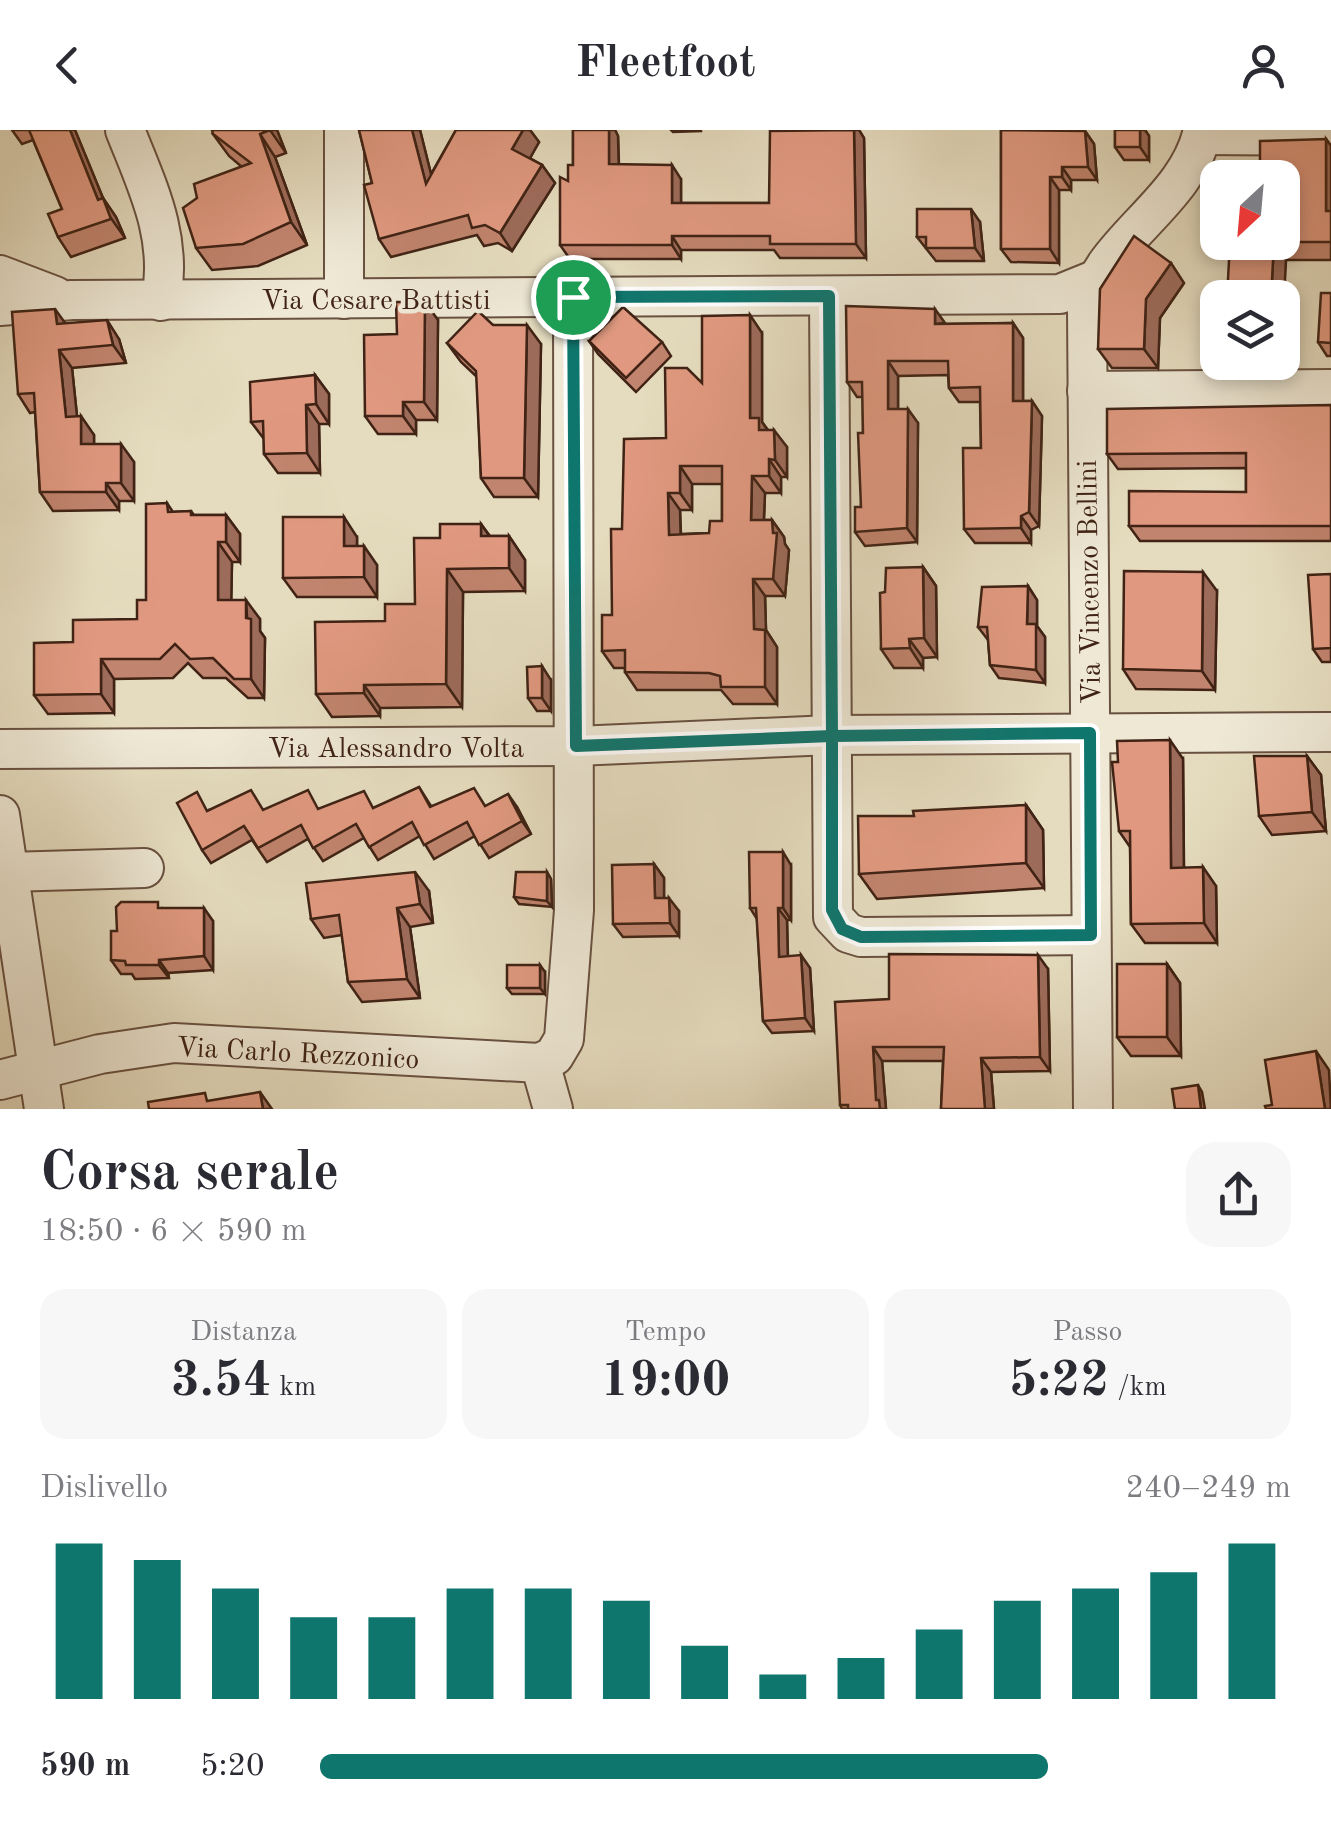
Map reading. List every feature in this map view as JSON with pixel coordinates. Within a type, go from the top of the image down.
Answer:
[{"type":"street","points":[[125,130],[162,225],[167,268],[161,301]]},
{"type":"street","points":[[344,130],[344,299]]},
{"type":"street","points":[[1093,287],[1184,178],[1202,132],[1331,136]]},
{"type":"street","name":"Via Cesare Battisti","points":[[0,275],[72,300]]},
{"type":"street","name":"Via Cesare Battisti","points":[[0,306],[72,300],[1060,294],[1093,287]]},
{"type":"street","name":"Via Vincenzo Bellini","points":[[1093,287],[1087,391],[1093,1109]]},
{"type":"street","points":[[829,296],[832,910],[842,929],[861,937],[1091,935]]},
{"type":"street","points":[[553,1109],[540,1063],[554,1056],[564,1039],[574,910],[573,297]]},
{"type":"street","points":[[1087,391],[1331,388]]},
{"type":"street","name":"Via Alessandro Volta","points":[[0,749],[576,746],[832,736],[1331,732]]},
{"type":"street","points":[[0,815],[44,1109]]},
{"type":"street","points":[[8,872],[144,868]]},
{"type":"street","name":"Via Carlo Rezzonico","points":[[0,1080],[128,1048],[186,1043],[540,1063]]},
{"type":"building","points":[[29,130],[70,130],[98,200],[103,198],[111,219],[58,237],[48,214],[62,209]]},
{"type":"building","points":[[212,130],[270,130],[260,134],[291,222],[243,244],[196,248],[183,208],[197,198],[194,184],[251,163]]},
{"type":"building","points":[[359,130],[412,130],[426,184],[456,130],[523,130],[512,149],[542,165],[500,233],[485,225],[472,228],[468,215],[379,239],[364,185],[372,183]]},
{"type":"building","points":[[573,130],[609,130],[609,164],[672,165],[672,203],[769,203],[770,131],[854,130],[856,244],[770,244],[770,236],[672,236],[672,245],[560,245],[560,177],[568,181],[568,165],[573,165]]},
{"type":"building","points":[[1001,130],[1085,131],[1088,167],[1062,167],[1062,177],[1050,177],[1050,249],[1001,249]]},
{"type":"building","points":[[1115,130],[1140,130],[1140,147],[1115,147]]},
{"type":"building","points":[[1326,139],[1326,211],[1331,211],[1331,242],[1300,242],[1300,160],[1260,160],[1260,141]]},
{"type":"building","points":[[917,209],[971,209],[975,248],[926,248],[926,237],[917,237]]},
{"type":"building","points":[[1134,236],[1171,263],[1146,299],[1144,349],[1098,349],[1100,289]]},
{"type":"building","points":[[1229,260],[1273,260],[1272,280],[1228,280]]},
{"type":"building","points":[[1321,293],[1331,293],[1331,343],[1318,342]]},
{"type":"building","points":[[396,302],[425,302],[424,402],[403,402],[403,416],[365,416],[364,335],[397,334]]},
{"type":"building","points":[[846,306],[935,309],[935,324],[1013,323],[1013,401],[1032,401],[1029,512],[1021,516],[1021,528],[964,529],[963,448],[981,448],[980,387],[949,388],[948,361],[888,361],[888,409],[908,409],[907,528],[855,532],[855,507],[861,507],[858,433],[863,433],[862,382],[847,382]]},
{"type":"building","points":[[623,307],[662,342],[626,378],[589,341]]},
{"type":"building","points":[[55,309],[57,324],[107,320],[113,345],[59,350],[66,417],[81,416],[81,444],[121,444],[121,483],[106,483],[106,492],[40,492],[34,393],[18,394],[12,312]]},
{"type":"building","points":[[478,311],[493,325],[527,325],[524,478],[481,478],[476,371],[447,343]]},
{"type":"building","points":[[750,315],[750,418],[759,418],[759,430],[774,430],[775,460],[769,459],[769,476],[752,476],[751,520],[772,520],[773,533],[777,533],[773,579],[753,579],[754,629],[765,630],[765,687],[721,687],[720,676],[709,673],[625,672],[625,650],[602,651],[602,615],[612,615],[611,529],[622,529],[624,439],[666,438],[665,368],[687,368],[702,383],[702,316]],"holes":[[[680,466],[722,466],[722,521],[710,521],[709,533],[669,535],[668,493],[680,493]]]},
{"type":"building","points":[[315,375],[316,404],[306,405],[307,453],[264,454],[263,421],[251,422],[250,382]]},
{"type":"building","points":[[1331,405],[1331,526],[1129,526],[1129,491],[1246,492],[1246,453],[1107,454],[1107,409]]},
{"type":"building","points":[[167,503],[168,512],[226,515],[226,542],[218,542],[218,600],[246,600],[246,618],[251,619],[251,679],[234,679],[213,658],[190,659],[175,644],[160,659],[101,659],[101,694],[34,695],[34,643],[73,642],[73,620],[137,619],[137,600],[146,600],[146,504]]},
{"type":"building","points":[[283,517],[344,517],[344,546],[364,546],[364,577],[283,578]]},
{"type":"building","points":[[440,524],[481,524],[481,536],[509,536],[509,568],[447,569],[446,684],[364,685],[364,693],[316,694],[315,622],[385,621],[385,604],[415,604],[414,538],[440,538]]},
{"type":"building","points":[[923,567],[924,638],[909,639],[910,648],[881,649],[880,593],[885,592],[886,568]]},
{"type":"building","points":[[1124,571],[1203,572],[1202,671],[1123,669]]},
{"type":"building","points":[[1331,574],[1331,648],[1313,649],[1308,575]]},
{"type":"building","points":[[1028,586],[1027,624],[1036,624],[1036,670],[990,665],[987,627],[978,627],[982,587]]},
{"type":"building","points":[[542,666],[542,698],[528,698],[527,667]]},
{"type":"building","points":[[1170,740],[1171,868],[1203,867],[1204,923],[1131,924],[1130,831],[1119,831],[1112,762],[1118,762],[1117,741]]},
{"type":"building","points":[[1254,756],[1307,756],[1312,812],[1259,816]]},
{"type":"building","points":[[419,787],[430,807],[474,788],[485,806],[508,794],[522,821],[479,845],[467,822],[424,845],[412,822],[369,847],[356,824],[313,848],[301,825],[258,848],[244,826],[202,850],[177,803],[197,792],[207,811],[251,790],[263,810],[308,790],[318,809],[364,791],[373,808]]},
{"type":"building","points":[[1026,805],[1026,863],[859,874],[858,816],[914,816],[913,811]]},
{"type":"building","points":[[749,852],[783,852],[779,957],[801,955],[805,1018],[763,1021],[756,908],[750,908]]},
{"type":"building","points":[[654,864],[655,898],[669,898],[670,923],[613,924],[612,865]]},
{"type":"building","points":[[415,872],[420,904],[397,908],[407,979],[348,982],[339,915],[311,919],[306,883]]},
{"type":"building","points":[[516,872],[547,872],[547,901],[514,897]]},
{"type":"building","points":[[121,902],[158,902],[158,908],[204,908],[204,956],[159,960],[159,965],[126,965],[125,961],[111,960],[111,931],[117,931],[116,907]]},
{"type":"building","points":[[889,954],[1038,955],[1040,1057],[981,1058],[985,1109],[941,1109],[944,1047],[873,1047],[880,1109],[848,1109],[848,1105],[840,1105],[835,1002],[889,999]]},
{"type":"building","points":[[1117,964],[1167,964],[1167,1037],[1117,1037]]},
{"type":"building","points":[[507,965],[540,965],[540,988],[507,988]]},
{"type":"building","points":[[1316,1051],[1325,1109],[1266,1109],[1265,1106],[1272,1105],[1265,1060]]},
{"type":"building","points":[[1198,1085],[1201,1109],[1175,1109],[1172,1089]]},
{"type":"building","points":[[260,1092],[263,1109],[149,1109],[148,1102],[205,1093],[207,1101]]},
{"type":"route","points":[[573,297],[576,746],[832,736],[832,910],[833,918],[848,934],[1091,935],[1090,733],[832,736],[829,296],[573,297]]}]
